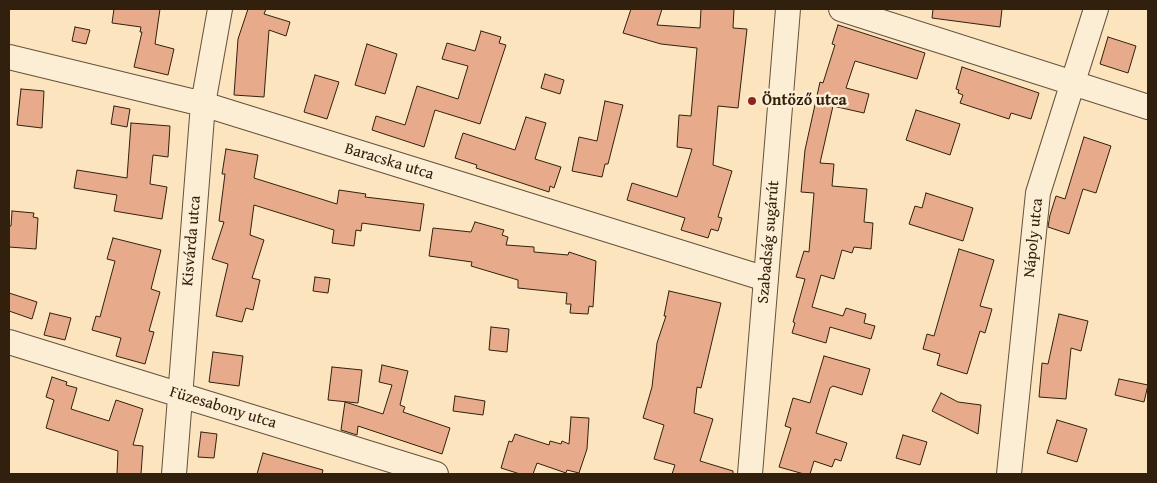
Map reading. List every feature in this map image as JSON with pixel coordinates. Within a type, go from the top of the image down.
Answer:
[{"type":"street","name":"Kisvárda utca","points":[[174,474],[203,104],[220,9]]},
{"type":"street","name":"Szabadság sugárút","points":[[750,474],[788,9]]},
{"type":"street","points":[[841,9],[1148,107]]},
{"type":"street","name":"Nápoly utca","points":[[1009,474],[1038,193],[1096,9]]},
{"type":"street","name":"Baracska utca","points":[[9,58],[203,104],[766,279]]},
{"type":"street","name":"Füzesabony utca","points":[[9,342],[436,474]]},
{"type":"building","points":[[114,9],[160,9],[155,44],[174,49],[168,75],[134,67],[142,32],[140,32],[141,27],[112,23]]},
{"type":"building","points":[[248,9],[266,9],[264,14],[290,22],[286,36],[269,30],[264,97],[234,95],[238,39]]},
{"type":"building","points":[[631,9],[662,9],[657,25],[700,28],[701,9],[734,9],[733,28],[747,29],[738,108],[718,106],[713,165],[732,171],[718,217],[722,218],[718,231],[711,229],[708,238],[681,230],[685,218],[627,200],[632,183],[677,197],[692,149],[677,147],[679,115],[691,116],[697,48],[661,44],[623,33]]},
{"type":"building","points":[[933,9],[1002,9],[1000,27],[932,18]]},
{"type":"building","points":[[838,25],[925,53],[917,79],[855,61],[846,88],[869,94],[864,113],[833,106],[820,163],[834,164],[832,186],[867,189],[864,222],[873,223],[871,249],[854,247],[852,253],[842,250],[834,279],[821,275],[812,307],[843,316],[846,308],[866,314],[864,323],[875,326],[871,339],[830,327],[826,343],[792,333],[795,323],[793,322],[805,279],[796,277],[804,251],[809,252],[814,193],[801,192],[805,150],[820,82],[823,83],[835,45],[832,44]]},
{"type":"building","points":[[75,27],[90,30],[86,44],[72,41]]},
{"type":"building","points":[[481,31],[501,37],[499,43],[506,45],[480,124],[435,110],[424,147],[372,130],[376,116],[405,125],[417,86],[458,99],[468,66],[442,59],[447,43],[475,51]]},
{"type":"building","points":[[1108,37],[1136,46],[1128,73],[1100,64]]},
{"type":"building","points":[[367,44],[397,54],[385,94],[355,85]]},
{"type":"building","points":[[962,67],[1039,93],[1031,119],[1011,113],[1009,119],[960,103],[963,95],[958,93],[959,90],[956,89]]},
{"type":"building","points":[[545,74],[564,80],[560,94],[541,88]]},
{"type":"building","points":[[315,75],[339,82],[327,119],[304,112]]},
{"type":"building","points":[[21,89],[44,91],[42,128],[17,125]]},
{"type":"building","points":[[605,101],[623,105],[608,164],[605,164],[602,177],[572,171],[579,137],[597,141]]},
{"type":"building","points":[[114,106],[130,109],[127,127],[111,124]]},
{"type":"building","points":[[916,110],[960,124],[950,155],[906,140]]},
{"type":"building","points":[[526,117],[546,123],[535,159],[561,167],[554,188],[550,186],[549,192],[476,168],[477,165],[455,158],[463,133],[515,150]]},
{"type":"building","points":[[131,123],[170,126],[168,157],[153,155],[150,184],[167,187],[162,219],[114,211],[117,195],[74,188],[77,170],[127,178]]},
{"type":"building","points":[[1084,137],[1111,146],[1096,193],[1083,189],[1069,234],[1048,227],[1056,196],[1065,199]]},
{"type":"building","points":[[226,149],[258,155],[254,178],[337,204],[339,190],[366,194],[365,197],[424,204],[420,231],[362,223],[361,231],[356,230],[354,246],[332,243],[334,230],[254,205],[250,235],[264,240],[252,278],[260,280],[253,310],[246,308],[242,322],[216,316],[228,264],[212,259],[224,222],[219,221],[225,174],[222,174]]},
{"type":"building","points":[[926,193],[973,208],[963,241],[909,224],[915,206],[922,208]]},
{"type":"building","points":[[12,211],[34,213],[33,217],[38,218],[36,249],[9,247],[9,226],[11,226]]},
{"type":"building","points":[[475,222],[504,230],[502,235],[508,237],[506,245],[534,247],[534,252],[568,255],[569,252],[596,261],[593,307],[589,306],[588,314],[570,313],[571,304],[566,304],[567,293],[518,288],[518,280],[471,266],[472,262],[429,256],[433,228],[471,232]]},
{"type":"building","points":[[113,238],[161,250],[151,289],[160,292],[149,331],[154,332],[145,364],[116,356],[121,338],[92,330],[96,316],[100,317],[115,261],[107,259]]},
{"type":"building","points":[[959,249],[994,260],[980,306],[992,309],[985,333],[980,331],[967,374],[937,365],[940,354],[923,349],[927,334],[934,336]]},
{"type":"building","points":[[315,277],[330,279],[328,293],[313,291]]},
{"type":"building","points":[[669,291],[721,303],[701,388],[697,387],[694,413],[713,419],[700,461],[733,471],[733,474],[672,474],[675,465],[654,459],[664,425],[643,418],[652,387],[657,343],[666,316],[664,316]]},
{"type":"building","points":[[9,293],[37,302],[32,319],[9,311]]},
{"type":"building","points":[[50,313],[71,318],[65,340],[44,335]]},
{"type":"building","points":[[1059,314],[1088,321],[1081,351],[1071,348],[1066,399],[1039,397],[1042,363],[1048,364]]},
{"type":"building","points":[[491,327],[509,329],[507,352],[489,350]]},
{"type":"building","points":[[213,352],[243,356],[239,386],[209,382]]},
{"type":"building","points":[[824,356],[870,369],[862,395],[833,386],[830,388],[816,433],[847,443],[841,461],[835,459],[832,467],[814,461],[810,474],[779,467],[791,428],[785,426],[793,398],[810,403]]},
{"type":"building","points":[[382,365],[408,371],[400,405],[405,407],[403,412],[450,428],[442,454],[358,426],[357,435],[341,430],[345,402],[383,414],[392,385],[379,382]]},
{"type":"building","points":[[332,367],[362,370],[358,403],[328,400]]},
{"type":"building","points":[[52,377],[67,382],[66,385],[77,388],[71,409],[109,421],[116,400],[143,409],[133,445],[143,446],[141,474],[117,474],[118,451],[46,428],[54,400],[46,397]]},
{"type":"building","points":[[1119,379],[1148,385],[1144,402],[1115,395]]},
{"type":"building","points":[[941,393],[958,402],[981,405],[978,434],[932,411]]},
{"type":"building","points":[[455,396],[485,401],[483,415],[453,411]]},
{"type":"building","points":[[571,417],[589,418],[587,449],[579,473],[567,470],[566,473],[537,463],[533,474],[520,474],[501,468],[509,441],[512,442],[515,434],[549,445],[550,441],[561,444],[562,441],[569,444]]},
{"type":"building","points":[[1057,420],[1087,429],[1077,462],[1047,453]]},
{"type":"building","points":[[201,432],[217,434],[214,458],[198,457]]},
{"type":"building","points":[[903,435],[927,442],[920,465],[896,458]]},
{"type":"building","points":[[263,453],[323,470],[322,474],[257,474]]},
{"type":"place","name":"Öntöző utca","points":[[752,101]]}]
